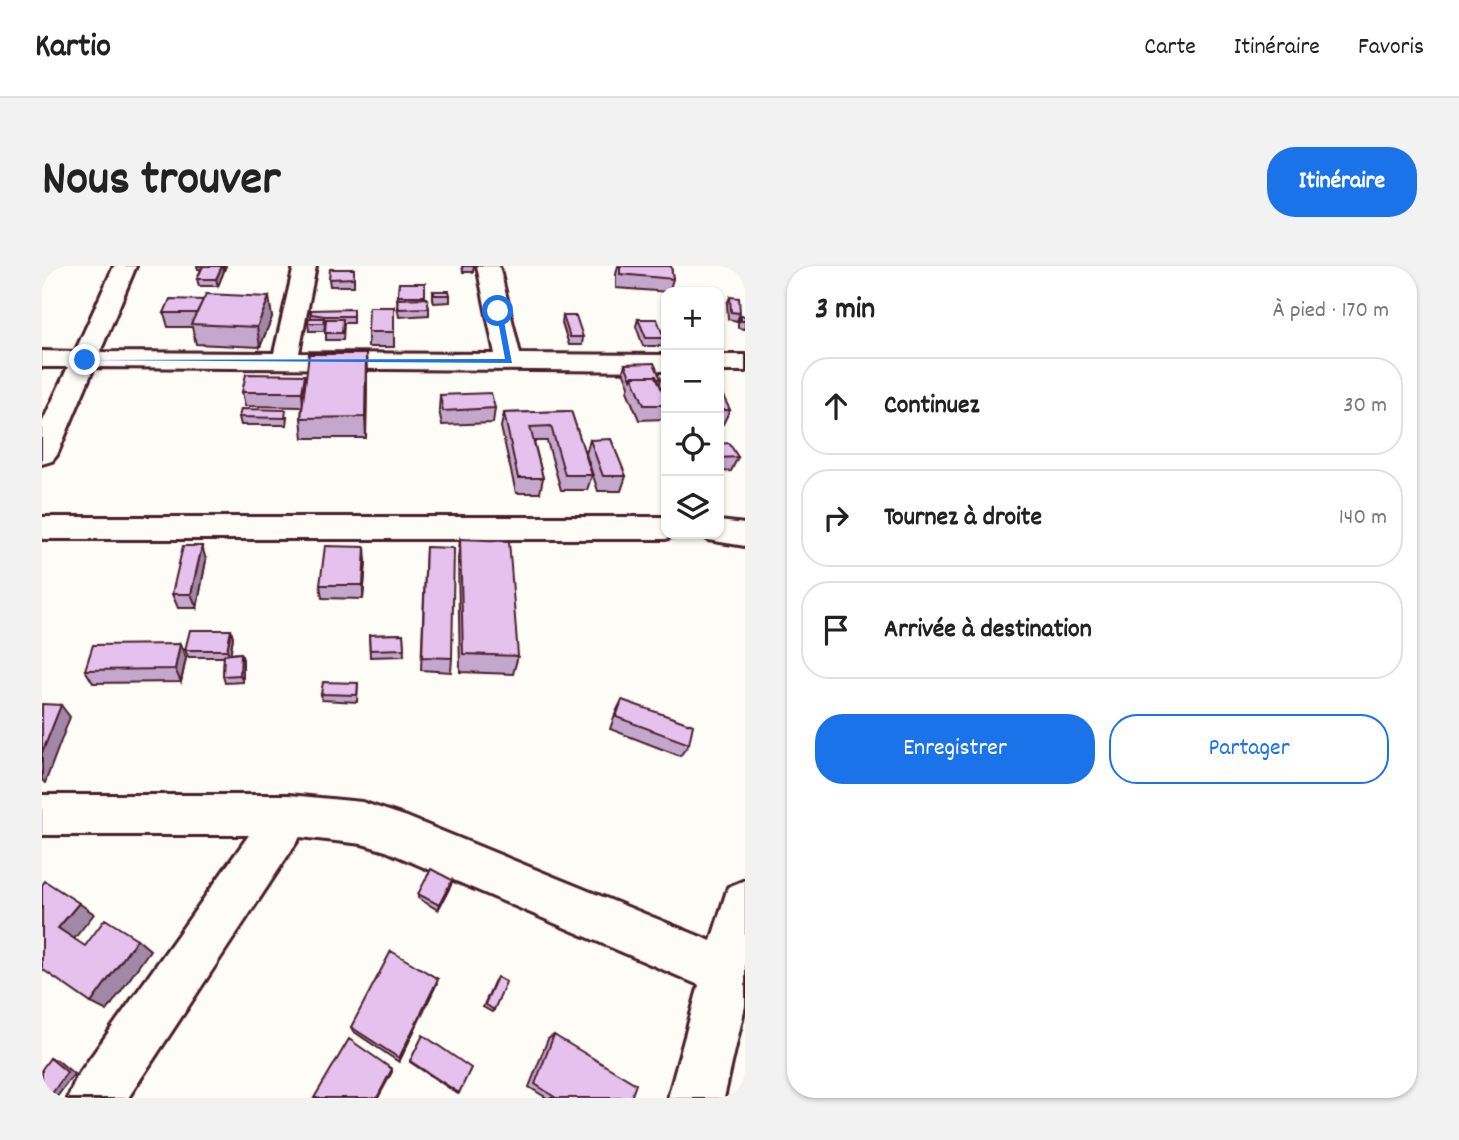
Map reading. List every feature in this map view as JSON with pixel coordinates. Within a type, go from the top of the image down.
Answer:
[{"type":"street","points":[[42,455],[125,266]]},
{"type":"street","points":[[285,360],[305,266]]},
{"type":"street","points":[[488,266],[509,362]]},
{"type":"street","points":[[42,359],[661,362]]},
{"type":"street","points":[[724,363],[745,363]]},
{"type":"street","points":[[42,528],[661,528]]},
{"type":"street","points":[[724,533],[745,535]]},
{"type":"street","points":[[42,815],[289,815],[362,823],[391,832],[727,972]]},
{"type":"street","points":[[96,1098],[289,815]]},
{"type":"street","points":[[696,1098],[745,904]]},
{"type":"building","points":[[203,266],[222,266],[216,279],[197,279]]},
{"type":"building","points":[[620,266],[671,266],[673,279],[620,274]]},
{"type":"building","points":[[330,269],[354,269],[354,278],[329,279]]},
{"type":"building","points":[[399,283],[425,283],[425,296],[398,296]]},
{"type":"building","points":[[433,291],[449,291],[450,295],[435,295]]},
{"type":"building","points":[[206,294],[269,297],[257,327],[191,324]]},
{"type":"building","points":[[730,297],[739,298],[740,313],[731,312]]},
{"type":"building","points":[[427,298],[429,308],[399,309],[397,299]]},
{"type":"building","points":[[170,299],[203,300],[197,313],[164,313]]},
{"type":"building","points":[[369,307],[394,307],[394,332],[368,332]]},
{"type":"building","points":[[353,309],[353,316],[311,314],[311,310]]},
{"type":"building","points":[[563,316],[576,316],[583,337],[570,337]]},
{"type":"building","points":[[309,318],[324,318],[324,323],[308,323]]},
{"type":"building","points":[[326,319],[343,319],[342,333],[325,333]]},
{"type":"building","points":[[638,319],[657,319],[661,338],[646,338]]},
{"type":"building","points":[[309,354],[366,354],[365,417],[301,418]]},
{"type":"building","points":[[654,363],[661,379],[656,376],[632,376],[631,379],[625,364]]},
{"type":"building","points":[[246,374],[305,375],[302,392],[242,392]]},
{"type":"building","points":[[632,376],[656,376],[661,388],[661,405],[644,405]]},
{"type":"building","points":[[491,393],[495,408],[443,411],[440,395]]},
{"type":"building","points":[[724,398],[730,410],[724,410]]},
{"type":"building","points":[[241,409],[286,410],[285,418],[239,417]]},
{"type":"building","points":[[571,411],[592,475],[565,475],[551,426],[530,427],[543,478],[518,478],[504,413]]},
{"type":"building","points":[[611,439],[626,476],[603,476],[590,440]]},
{"type":"building","points":[[729,443],[738,457],[724,458],[724,444]]},
{"type":"building","points":[[460,539],[509,541],[518,656],[463,654]]},
{"type":"building","points":[[183,546],[202,546],[191,594],[172,594]]},
{"type":"building","points":[[325,546],[365,547],[363,585],[320,585]]},
{"type":"building","points":[[426,547],[454,548],[452,658],[422,657]]},
{"type":"building","points":[[190,630],[231,630],[227,650],[185,650]]},
{"type":"building","points":[[403,634],[404,649],[370,650],[369,635]]},
{"type":"building","points":[[180,644],[175,669],[85,670],[93,645]]},
{"type":"building","points":[[241,653],[240,675],[223,676],[224,655]]},
{"type":"building","points":[[323,682],[358,683],[357,695],[321,694]]},
{"type":"building","points":[[622,700],[693,725],[689,744],[616,717]]},
{"type":"building","points":[[42,704],[61,705],[42,753]]},
{"type":"building","points":[[431,869],[452,880],[439,905],[418,894]]},
{"type":"building","points":[[45,881],[79,903],[58,928],[85,946],[105,919],[137,939],[91,1003],[42,969],[42,885]]},
{"type":"building","points":[[391,951],[438,979],[399,1058],[351,1027]]},
{"type":"building","points":[[497,977],[506,982],[494,1010],[485,1004]]},
{"type":"building","points":[[423,1035],[471,1068],[459,1093],[410,1061]]},
{"type":"building","points":[[554,1035],[636,1084],[631,1098],[556,1098],[535,1084]]},
{"type":"building","points":[[349,1039],[392,1069],[377,1098],[314,1098]]},
{"type":"building","points":[[50,1058],[67,1072],[49,1098],[42,1098],[42,1069]]},
{"type":"route","points":[[85,360],[509,362],[498,311]]}]
